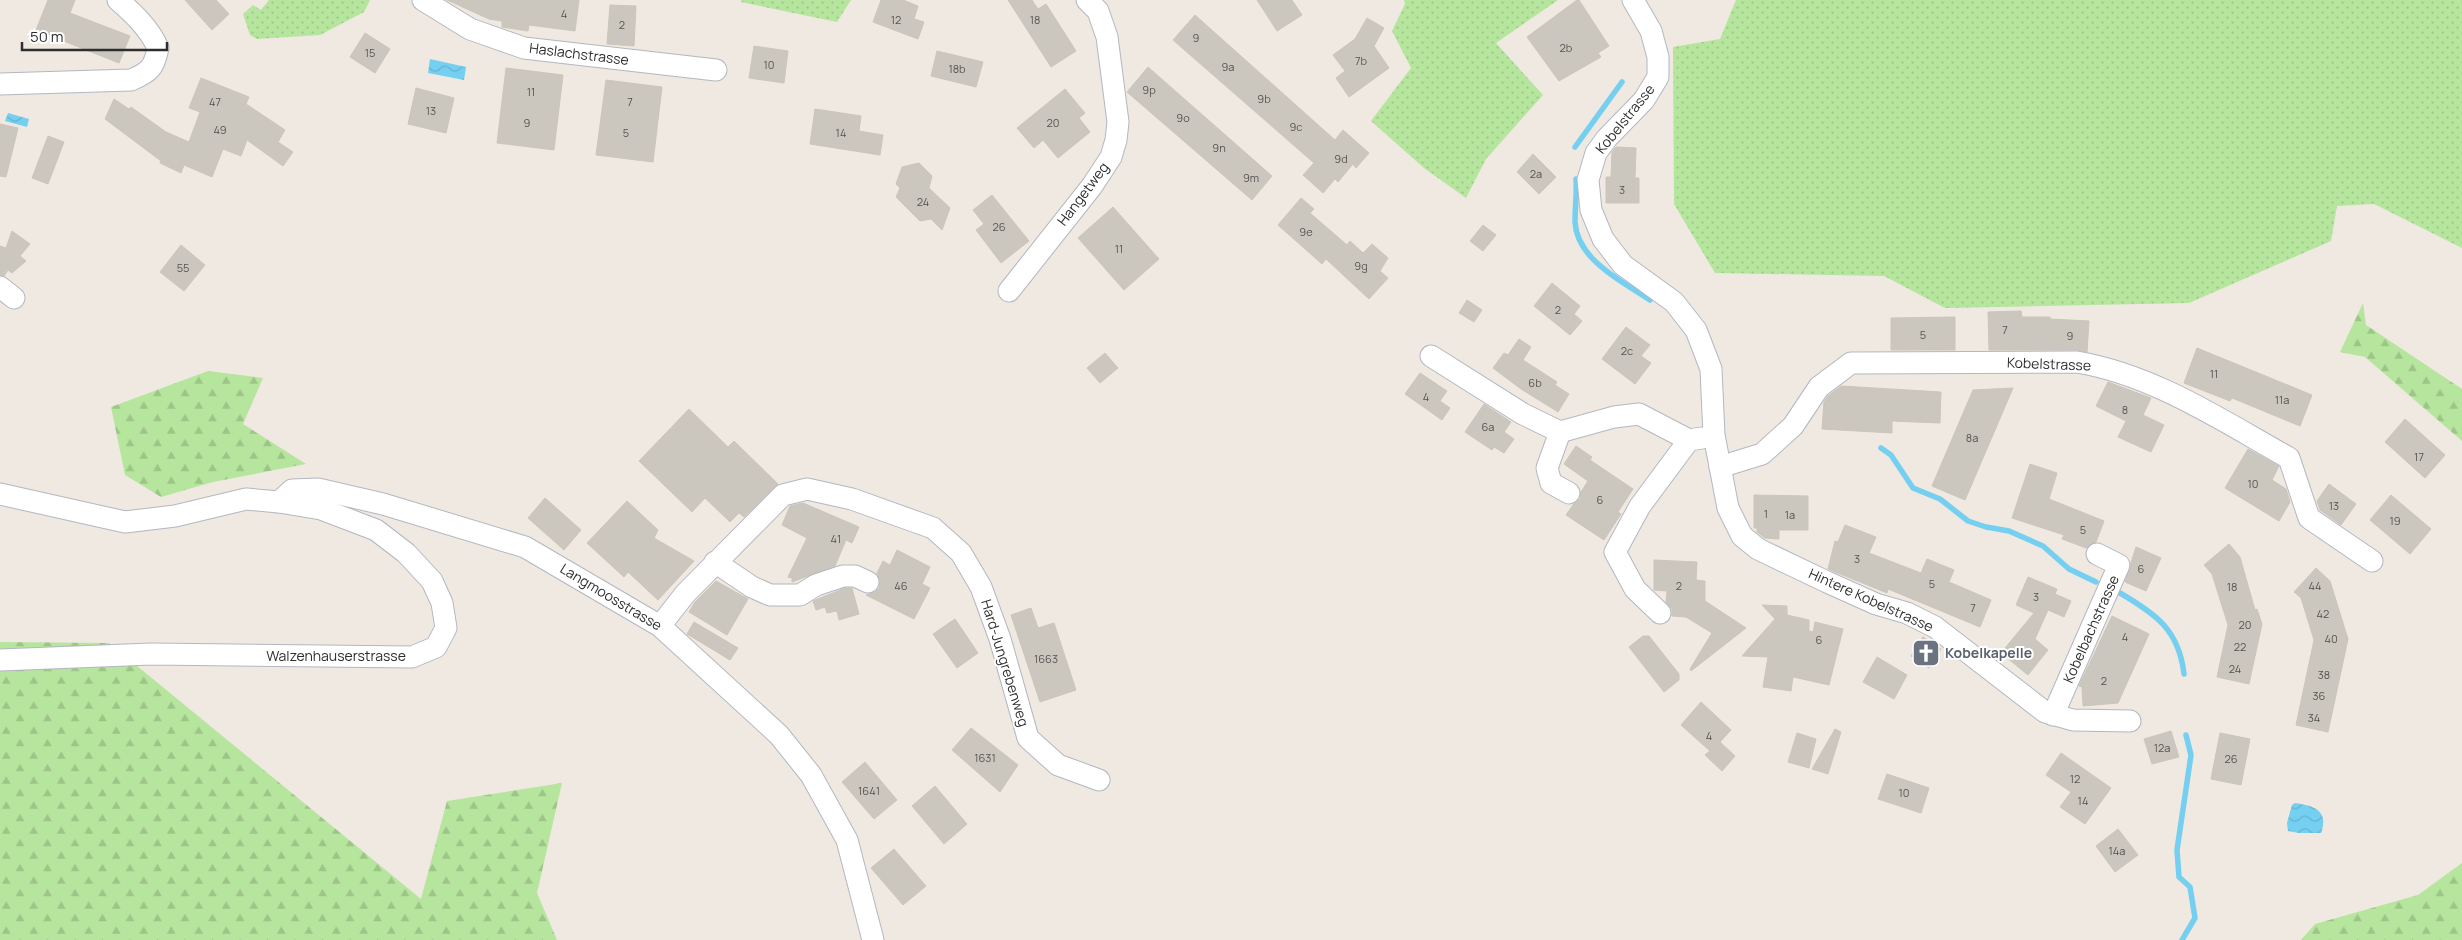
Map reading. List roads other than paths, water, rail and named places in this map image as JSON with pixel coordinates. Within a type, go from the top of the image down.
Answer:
[{"type":"street","points":[[0,84],[131,80],[142,76],[152,68],[158,48],[154,37],[139,18],[118,0]]},
{"type":"street","name":"Haslachstrasse","points":[[423,0],[470,28],[524,48],[716,70]]},
{"type":"street","name":"Hangetweg","points":[[1009,291],[1092,186],[1111,157],[1116,140],[1118,122],[1107,38],[1098,11],[1087,0]]},
{"type":"street","name":"Kobelstrasse","points":[[1633,0],[1651,30],[1658,57],[1658,77],[1644,100],[1607,138],[1596,154],[1588,180],[1591,210],[1603,239],[1623,264],[1674,302],[1696,330],[1711,369],[1714,435],[1728,508],[1742,536]]},
{"type":"street","points":[[1431,356],[1523,414],[1560,432],[1614,417],[1639,414],[1689,440],[1714,435]]},
{"type":"street","name":"Kobelstrasse","points":[[1720,467],[1762,454],[1793,426],[1820,387],[1851,363],[2077,362],[2108,367],[2164,389],[2289,458],[2308,518],[2372,561]]},
{"type":"street","points":[[1560,432],[1547,468],[1551,483],[1569,493]]},
{"type":"street","points":[[1660,613],[1635,589],[1615,552],[1640,506],[1689,440]]},
{"type":"street","name":"Langmoosstrasse","points":[[280,502],[292,490],[318,489],[383,504],[525,547],[660,626],[779,735],[811,775],[847,840],[873,940]]},
{"type":"street","name":"Hard-Jungrebenweg","points":[[660,626],[685,594],[782,495],[807,489],[839,495],[933,528],[961,552],[982,587],[1000,639],[1028,738],[1058,765],[1099,780]]},
{"type":"street","name":"Walzenhauserstrasse","points":[[0,494],[125,522],[175,516],[246,500],[280,502],[321,509],[376,530],[406,552],[432,582],[442,603],[446,628],[436,647],[412,657],[151,654],[0,660]]},
{"type":"street","name":"Hintere Kobelstrasse","points":[[1742,536],[1758,549],[1827,582],[1876,604],[1907,613],[1935,627],[2045,712],[2073,720],[2130,721]]},
{"type":"street","name":"Kobelbachstrasse","points":[[2053,715],[2119,565],[2097,554]]},
{"type":"street","points":[[715,562],[752,587],[770,595],[800,595],[816,585],[843,576],[855,576],[868,582]]},
{"type":"water","points":[[430,59],[466,67],[464,80],[428,73]]},
{"type":"water","points":[[8,113],[29,119],[27,127],[5,121]]},
{"type":"water","points":[[2295,803],[2314,808],[2322,815],[2323,826],[2321,833],[2288,831],[2287,823],[2292,805]]},
{"type":"waterway","points":[[1575,147],[1622,82]]},
{"type":"waterway","points":[[1576,179],[1575,222],[1578,236],[1584,248],[1592,259],[1603,268],[1650,300]]},
{"type":"waterway","points":[[1881,448],[1891,455],[1913,488],[1940,499],[1968,521],[1986,527],[2009,531],[2043,546],[2069,569],[2096,582]]},
{"type":"waterway","points":[[2120,593],[2144,608],[2164,625],[2177,646],[2184,674]]},
{"type":"waterway","points":[[2182,940],[2195,918],[2190,887],[2179,877],[2177,850],[2191,755],[2186,735]]},
{"type":"place","name":"Kobelkapelle","points":[[1926,653]]}]
